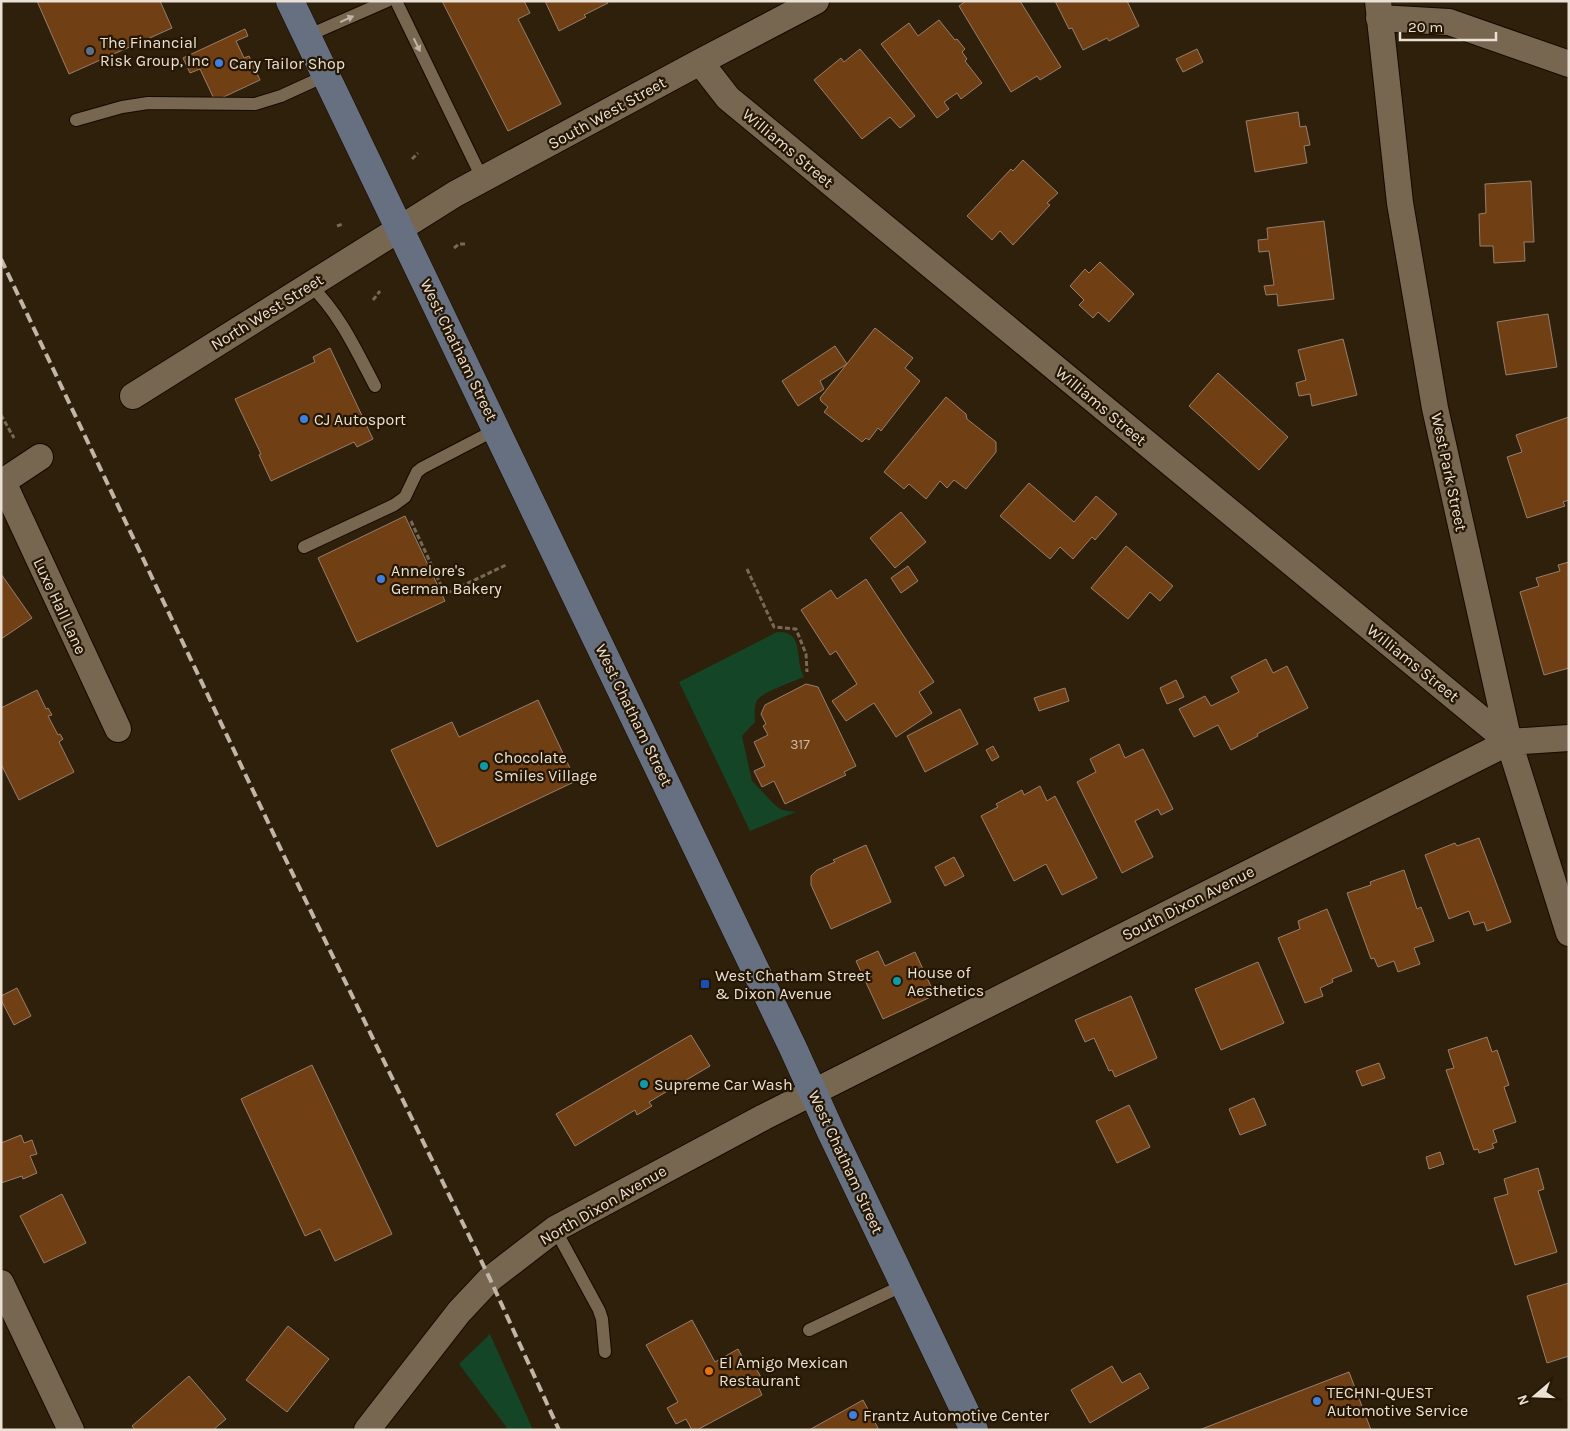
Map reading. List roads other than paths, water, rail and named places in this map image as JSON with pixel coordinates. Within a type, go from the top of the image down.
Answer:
[{"type":"main road","name":"West Chatham Street","points":[[290,1],[814,1092],[831,1132],[974,1430]]},
{"type":"street","name":"South West Street","points":[[400,228],[455,194],[816,1]]},
{"type":"street","points":[[1378,9],[1449,22],[1569,64]]},
{"type":"street","name":"West Park Street","points":[[1378,9],[1400,203],[1431,383],[1509,742],[1569,933]]},
{"type":"street","name":"Williams Street","points":[[700,62],[728,98],[1509,742]]},
{"type":"street","name":"North West Street","points":[[133,396],[400,228]]},
{"type":"street","points":[[2,482],[40,457]]},
{"type":"street","name":"Luxe Hall Lane","points":[[2,482],[118,729]]},
{"type":"street","name":"South Dixon Avenue","points":[[814,1092],[1509,742],[1569,738]]},
{"type":"street","name":"North Dixon Avenue","points":[[367,1430],[459,1312],[490,1279],[555,1229],[814,1092]]},
{"type":"street","points":[[1,1283],[71,1430]]},
{"type":"lane","points":[[307,36],[387,1]]},
{"type":"lane","points":[[396,1],[483,180]]},
{"type":"lane","points":[[76,120],[122,107],[148,103],[255,104],[281,96],[326,75]]},
{"type":"lane","points":[[310,285],[336,313],[375,386]]},
{"type":"lane","points":[[304,548],[394,504],[405,497],[417,472],[422,468],[497,430]]},
{"type":"lane","points":[[555,1229],[599,1310],[602,1319],[605,1352]]},
{"type":"lane","points":[[809,1330],[904,1285]]},
{"type":"railway","points":[[1,259],[285,858],[490,1279],[559,1430]]},
{"type":"place","name":"The Financial Risk Group, Inc","points":[[90,51]]},
{"type":"place","name":"Cary Tailor Shop","points":[[219,63]]},
{"type":"place","name":"CJ Autosport","points":[[304,419]]},
{"type":"place","name":"Annelore's German Bakery","points":[[381,579]]},
{"type":"place","name":"Chocolate Smiles Village","points":[[484,766]]},
{"type":"place","name":"House of Aesthetics","points":[[897,981]]},
{"type":"place","name":"West Chatham Street & Dixon Avenue","points":[[705,984]]},
{"type":"place","name":"Supreme Car Wash","points":[[644,1084]]},
{"type":"place","name":"El Amigo Mexican Restaurant","points":[[709,1371]]},
{"type":"place","name":"TECHNI-QUEST Automotive Service","points":[[1317,1401]]},
{"type":"place","name":"Frantz Automotive Center","points":[[853,1415]]}]
